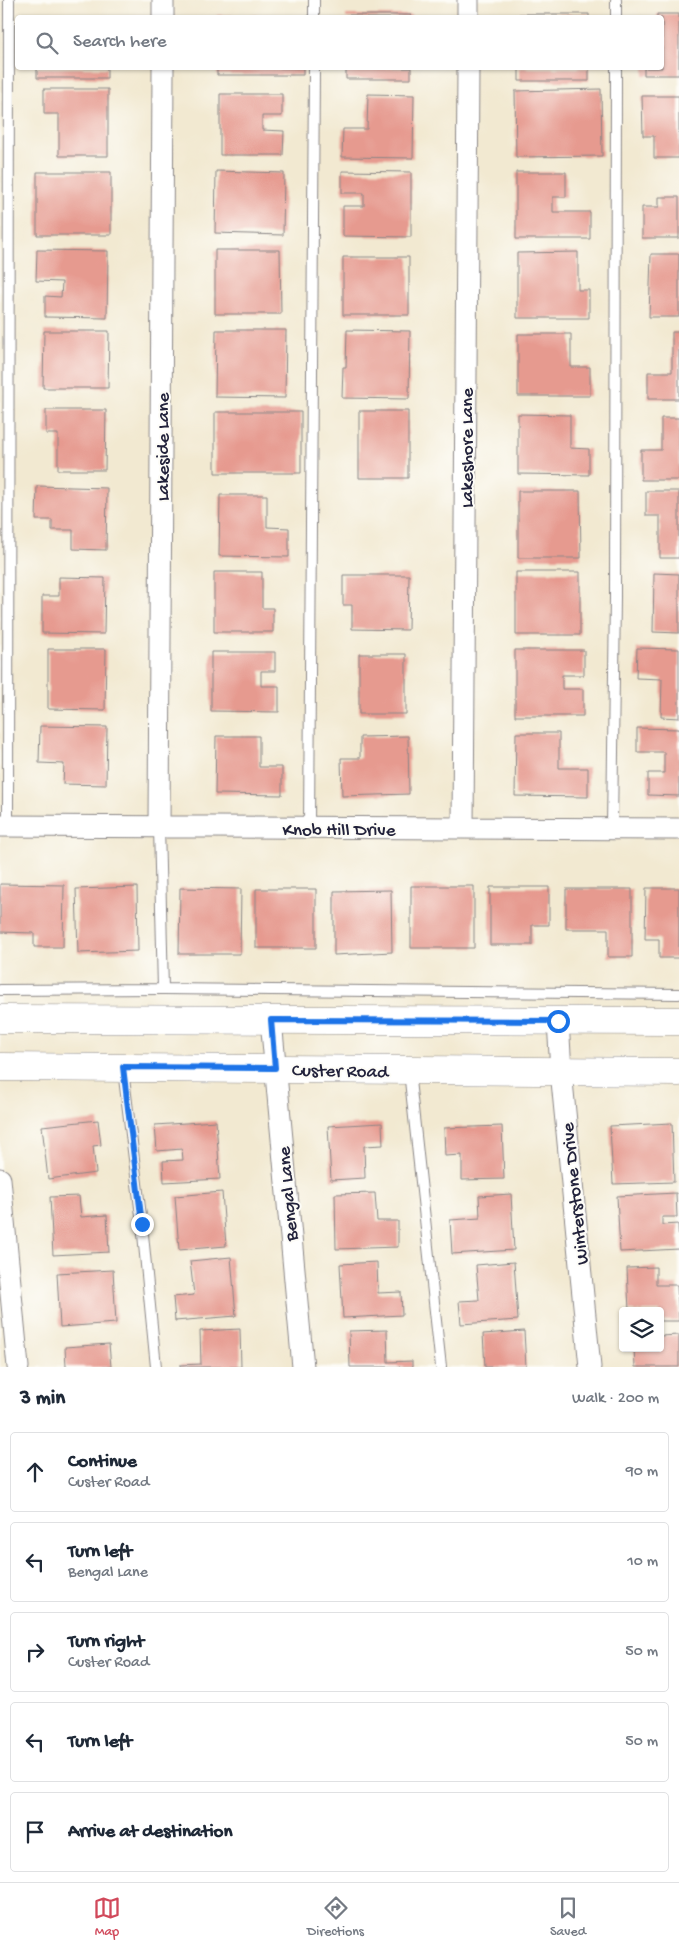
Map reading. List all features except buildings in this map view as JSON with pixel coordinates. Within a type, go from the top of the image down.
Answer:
[{"type":"main road","points":[[0,1019],[679,1021]]},
{"type":"main road","name":"Custer Road","points":[[0,1067],[679,1072]]},
{"type":"street","points":[[163,0],[163,15]]},
{"type":"street","points":[[468,0],[468,15]]},
{"type":"street","name":"Lakeside Lane","points":[[159,827],[163,70]]},
{"type":"street","name":"Lakeshore Lane","points":[[463,828],[468,70]]},
{"type":"street","name":"Knob Hill Drive","points":[[4,826],[679,829]]},
{"type":"street","name":"Bengal Lane","points":[[271,1020],[303,1367]]},
{"type":"street","name":"Winterstone Drive","points":[[558,1021],[560,1072],[590,1367]]},
{"type":"street","points":[[0,1179],[18,1367]]},
{"type":"lane","points":[[4,826],[9,0]]},
{"type":"lane","points":[[314,0],[314,15]]},
{"type":"lane","points":[[616,0],[616,15]]},
{"type":"lane","points":[[309,828],[314,70]]},
{"type":"lane","points":[[612,828],[615,597],[616,70]]},
{"type":"lane","points":[[159,827],[163,989]]},
{"type":"lane","points":[[0,990],[163,989],[679,994]]},
{"type":"lane","points":[[123,1067],[142,1224],[156,1367]]},
{"type":"lane","points":[[409,1070],[441,1367]]},
{"type":"route","points":[[142,1224],[123,1067],[275,1068],[271,1020],[558,1021]]}]
